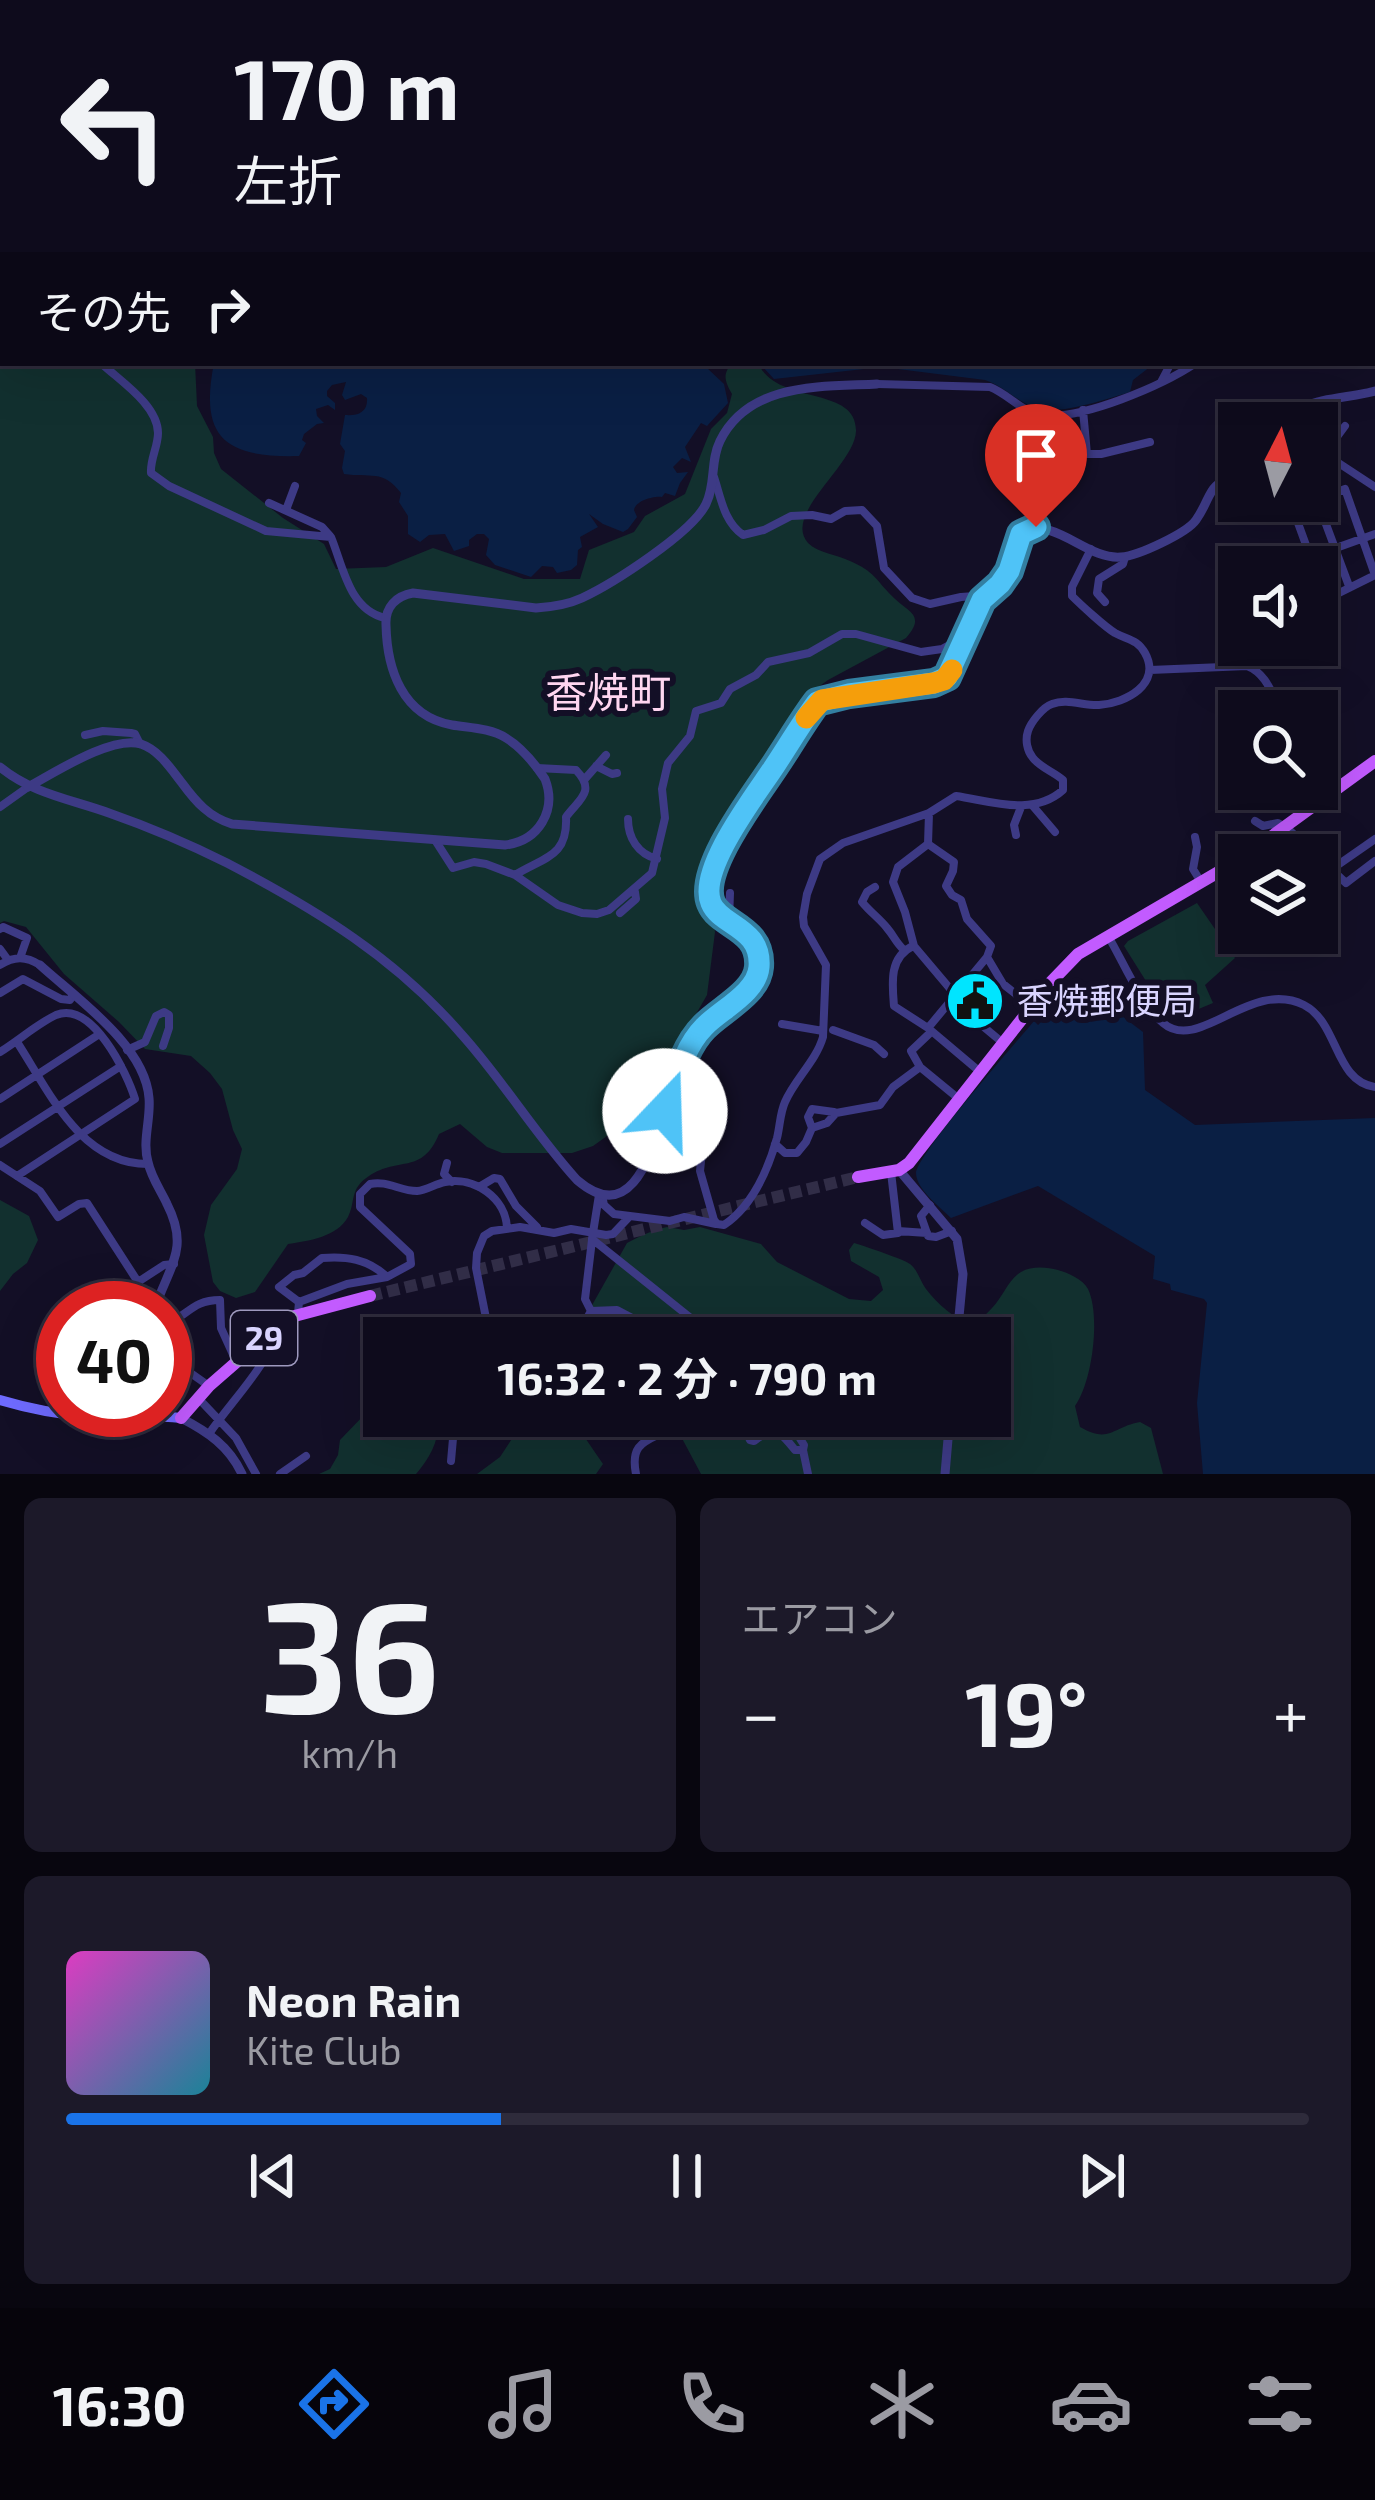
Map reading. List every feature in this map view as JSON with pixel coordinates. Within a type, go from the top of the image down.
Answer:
[{"type":"main road","points":[[1277,834],[1374,764]]},
{"type":"main road","points":[[858,1177],[895,1170],[912,1159],[1069,962],[1218,872]]},
{"type":"main road","name":"29","points":[[192,1405],[298,1308],[370,1296]]},
{"type":"main road","points":[[0,1400],[36,1408]]},
{"type":"street","points":[[104,366],[151,411],[158,430],[151,473],[161,481],[266,531],[331,537]]},
{"type":"street","points":[[1160,384],[1169,366]]},
{"type":"street","points":[[85,735],[103,731],[135,734],[198,804],[232,824],[506,844],[527,839],[540,827],[549,808],[548,785],[508,739],[488,730],[433,720],[409,702],[395,680],[388,648],[385,618],[398,598],[413,593],[536,608],[581,598],[616,579],[687,528],[705,507],[719,443],[738,417],[764,398],[803,389],[877,384],[990,387],[1037,415],[1083,410],[1130,397],[1188,366]]},
{"type":"street","points":[[1320,402],[1375,391]]},
{"type":"street","points":[[1083,410],[1087,454]]},
{"type":"street","points":[[1346,426],[1331,445],[1337,462],[1374,488]]},
{"type":"street","points":[[1049,448],[1101,454],[1150,442]]},
{"type":"street","points":[[713,471],[725,514],[743,535],[791,516],[831,519],[845,511],[862,511],[877,526],[884,568],[912,598],[930,604],[988,595]]},
{"type":"street","points":[[0,767],[28,788],[140,824],[220,860],[358,938],[465,1037],[584,1186],[601,1195],[619,1193],[630,1187],[652,1150],[695,1038],[745,992],[758,971],[748,936],[716,912],[709,898],[712,878],[736,820],[814,706],[835,697],[944,680],[977,609],[1004,578],[1027,529],[1042,528],[1108,556],[1125,557],[1186,529],[1218,484]]},
{"type":"street","points":[[286,510],[295,486]]},
{"type":"street","points":[[1338,492],[1345,489],[1375,575],[1338,592]]},
{"type":"street","points":[[268,502],[322,527],[331,537],[351,591],[370,613],[385,618]]},
{"type":"street","points":[[1338,547],[1375,534]]},
{"type":"street","points":[[601,1195],[614,1214],[670,1221],[684,1217],[724,1225],[746,1206],[776,1144],[787,1097],[828,1030],[830,977],[803,917],[820,859],[843,843],[929,813],[956,796],[1027,806],[1058,796],[1064,784],[1034,759],[1027,746],[1028,729],[1045,707],[1055,702],[1111,703],[1142,688],[1150,677],[1147,655],[1135,640],[1115,633],[1072,596],[1072,586],[1091,549]]},
{"type":"street","points":[[1338,554],[1348,586]]},
{"type":"street","points":[[1105,602],[1097,593],[1099,579],[1123,564],[1125,557]]},
{"type":"street","points":[[435,840],[454,868],[479,862],[515,875],[548,899],[582,913],[609,910],[652,873],[665,818],[662,789],[668,763],[690,736],[699,709],[721,703],[730,689],[756,675],[768,662],[809,653],[842,634],[921,652],[942,649],[966,636]]},
{"type":"street","points":[[1150,670],[1247,666],[1257,670],[1270,690]]},
{"type":"street","points":[[0,807],[62,768],[115,745],[140,744]]},
{"type":"street","points":[[584,780],[606,755]]},
{"type":"street","points":[[596,766],[617,773]]},
{"type":"street","points":[[515,875],[559,850],[566,817],[586,789],[572,769],[537,768]]},
{"type":"street","points":[[1027,806],[1055,832]]},
{"type":"street","points":[[1016,836],[1014,825],[1027,806]]},
{"type":"street","points":[[928,844],[929,813]]},
{"type":"street","points":[[628,819],[628,834],[640,851],[656,859]]},
{"type":"street","points":[[1255,821],[1263,826],[1274,822],[1293,834]]},
{"type":"street","points":[[1195,837],[1193,869],[1201,882]]},
{"type":"street","points":[[1338,865],[1375,839]]},
{"type":"street","points":[[928,844],[954,862]]},
{"type":"street","points":[[928,844],[898,867],[892,882],[914,946],[979,1023],[1003,1043]]},
{"type":"street","points":[[957,852],[946,886],[961,899],[968,919],[991,946],[911,1051],[920,1067],[958,1099]]},
{"type":"street","points":[[1338,875],[1346,883],[1375,861]]},
{"type":"street","points":[[875,887],[862,902],[904,950]]},
{"type":"street","points":[[620,913],[636,899],[635,891]]},
{"type":"street","points":[[729,920],[730,893]]},
{"type":"street","points":[[0,929],[3,926],[27,938],[20,958]]},
{"type":"street","points":[[1108,936],[1152,1011],[1171,1029],[1189,1031],[1260,1001],[1290,1000],[1322,1019],[1351,1074],[1375,1087]]},
{"type":"street","points":[[914,946],[904,950],[892,975],[894,1006],[981,1072]]},
{"type":"street","points":[[0,950],[4,963],[20,958],[40,965],[112,1027],[147,1086],[148,1163],[178,1230],[178,1249],[166,1281]]},
{"type":"street","points":[[987,957],[1004,984],[1031,1006]]},
{"type":"street","points":[[0,993],[23,979],[61,999],[70,1000],[73,995]]},
{"type":"street","points":[[127,1050],[146,1042],[156,1016],[164,1012],[170,1024],[163,1046]]},
{"type":"street","points":[[0,1052],[63,1013],[80,1018],[112,1047],[135,1099],[17,1176]]},
{"type":"street","points":[[782,1024],[828,1030],[874,1045],[884,1054]]},
{"type":"street","points":[[0,1099],[98,1035]]},
{"type":"street","points":[[17,1042],[79,1135],[117,1159],[148,1163]]},
{"type":"street","points":[[0,1144],[121,1066]]},
{"type":"street","points":[[776,1144],[785,1153],[795,1154],[812,1128],[808,1117],[812,1109],[836,1112],[882,1104],[893,1087],[920,1067]]},
{"type":"street","points":[[652,1150],[676,1112],[688,1107],[704,1116],[700,1171],[717,1224]]},
{"type":"street","points":[[812,1128],[826,1123],[836,1112]]},
{"type":"street","points":[[446,1163],[444,1174],[452,1182]]},
{"type":"street","points":[[0,1165],[40,1191],[58,1217],[87,1203],[137,1281]]},
{"type":"street","points":[[895,1170],[957,1239],[963,1265],[959,1317]]},
{"type":"street","points":[[865,1223],[883,1235],[896,1235],[895,1170]]},
{"type":"street","points":[[479,1187],[500,1179],[537,1228]]},
{"type":"street","points":[[387,1277],[373,1264],[353,1258],[322,1258],[279,1287],[298,1308],[346,1284],[387,1277],[410,1266],[412,1257],[363,1212],[359,1201],[370,1184],[417,1191],[452,1182],[479,1187],[501,1206],[507,1228]]},
{"type":"street","points":[[600,1317],[584,1299],[601,1195]]},
{"type":"street","points":[[926,1233],[921,1216],[930,1205]]},
{"type":"street","points":[[488,1317],[479,1289],[477,1253],[484,1236],[507,1228],[613,1234],[629,1217]]},
{"type":"street","points":[[898,1231],[936,1237],[952,1231]]},
{"type":"street","points":[[592,1235],[690,1317]]},
{"type":"street","points":[[140,1281],[174,1264]]},
{"type":"street","points":[[192,1308],[220,1300],[221,1328],[236,1361]]},
{"type":"street","points":[[592,1317],[596,1312],[617,1310],[630,1317]]},
{"type":"street","points":[[209,1434],[254,1373],[279,1324]]},
{"type":"street","points":[[192,1374],[208,1386]]},
{"type":"street","points":[[198,1398],[236,1438],[256,1474]]},
{"type":"street","points":[[192,1424],[225,1447],[242,1474]]},
{"type":"street","points":[[451,1461],[453,1437]]},
{"type":"street","points":[[636,1474],[635,1457],[649,1437]]},
{"type":"street","points":[[784,1437],[802,1450]]},
{"type":"street","points":[[799,1437],[808,1474]]},
{"type":"street","points":[[945,1474],[948,1437]]},
{"type":"street","points":[[280,1474],[306,1456]]},
{"type":"green space","points":[[0,366],[195,366],[197,406],[213,437],[221,469],[324,544],[336,569],[386,567],[433,548],[524,579],[580,579],[589,550],[634,532],[645,516],[685,494],[711,429],[727,413],[732,394],[726,378],[730,366],[760,366],[781,385],[844,407],[853,417],[853,444],[811,504],[803,531],[812,546],[870,572],[912,614],[915,624],[906,638],[814,690],[791,721],[755,786],[745,829],[720,895],[713,919],[707,995],[648,1092],[629,1105],[607,1136],[593,1146],[572,1153],[502,1153],[460,1124],[439,1134],[417,1160],[380,1170],[363,1181],[343,1224],[321,1237],[288,1244],[255,1292],[236,1298],[213,1282],[204,1235],[211,1205],[237,1169],[242,1149],[222,1089],[191,1056],[145,1049],[64,974],[26,927],[0,923]]},
{"type":"green space","points":[[1197,903],[1218,933],[1218,954],[1235,958],[1205,985],[1213,1003],[1177,1018],[1166,1013],[1124,946]]},
{"type":"green space","points":[[0,1200],[29,1216],[38,1240],[27,1263],[0,1291]]},
{"type":"green space","points":[[667,1227],[700,1227],[761,1244],[777,1262],[849,1299],[871,1301],[883,1290],[879,1277],[851,1261],[849,1250],[854,1243],[910,1264],[926,1289],[955,1317],[585,1317],[627,1243]]},
{"type":"green space","points":[[1044,1268],[1083,1282],[1092,1301],[1090,1366],[1075,1406],[1080,1427],[1098,1434],[1140,1422],[1151,1428],[1163,1474],[701,1474],[681,1437],[1011,1437],[1011,1317],[983,1317],[1021,1272]]},
{"type":"green space","points":[[363,1416],[363,1437],[437,1437],[416,1474],[319,1474],[330,1469],[340,1440]]},
{"type":"green space","points":[[513,1437],[584,1437],[603,1464],[596,1474],[477,1474],[500,1457]]},
{"type":"water","points":[[214,366],[707,366],[724,384],[728,403],[707,426],[701,423],[685,447],[691,462],[682,458],[673,467],[677,473],[688,472],[675,496],[665,493],[641,502],[634,510],[637,517],[623,532],[589,514],[598,527],[580,537],[577,565],[557,573],[553,567],[542,566],[531,577],[495,565],[486,555],[489,539],[484,534],[454,551],[445,534],[429,535],[420,542],[408,534],[408,516],[394,485],[376,476],[344,474],[345,451],[340,444],[345,415],[361,412],[367,398],[361,394],[345,400],[346,382],[327,391],[335,410],[328,405],[316,409],[324,423],[304,434],[306,443],[299,456],[252,453],[223,438],[215,426],[210,389]]},
{"type":"water","points":[[762,366],[1151,366],[1133,380],[1130,392],[1057,410],[1029,405],[985,380],[882,367],[774,379]]},
{"type":"water","points":[[1094,995],[1143,1032],[1145,1090],[1195,1125],[1375,1118],[1375,1474],[1203,1474],[1197,1403],[1204,1299],[1171,1290],[1170,1284],[1153,1279],[1155,1256],[1038,1186],[951,1218],[920,1185],[916,1173],[933,1144],[1034,1021],[1038,1025],[1044,1019],[1047,1022],[1078,1004],[1079,1009],[1086,1007]]},
{"type":"tunnel","points":[[370,1296],[858,1177]]},
{"type":"slow traffic","points":[[806,718],[822,700],[934,683],[952,670]]},
{"type":"place","name":"香焼郵便局","points":[[975,1001]]},
{"type":"district","name":"香焼町","points":[[608,693]]},
{"type":"route","points":[[665,1111],[695,1038],[745,992],[758,971],[748,936],[716,912],[709,898],[712,878],[736,820],[817,702],[944,680],[982,600],[1009,571],[1021,534],[1036,527]]}]
